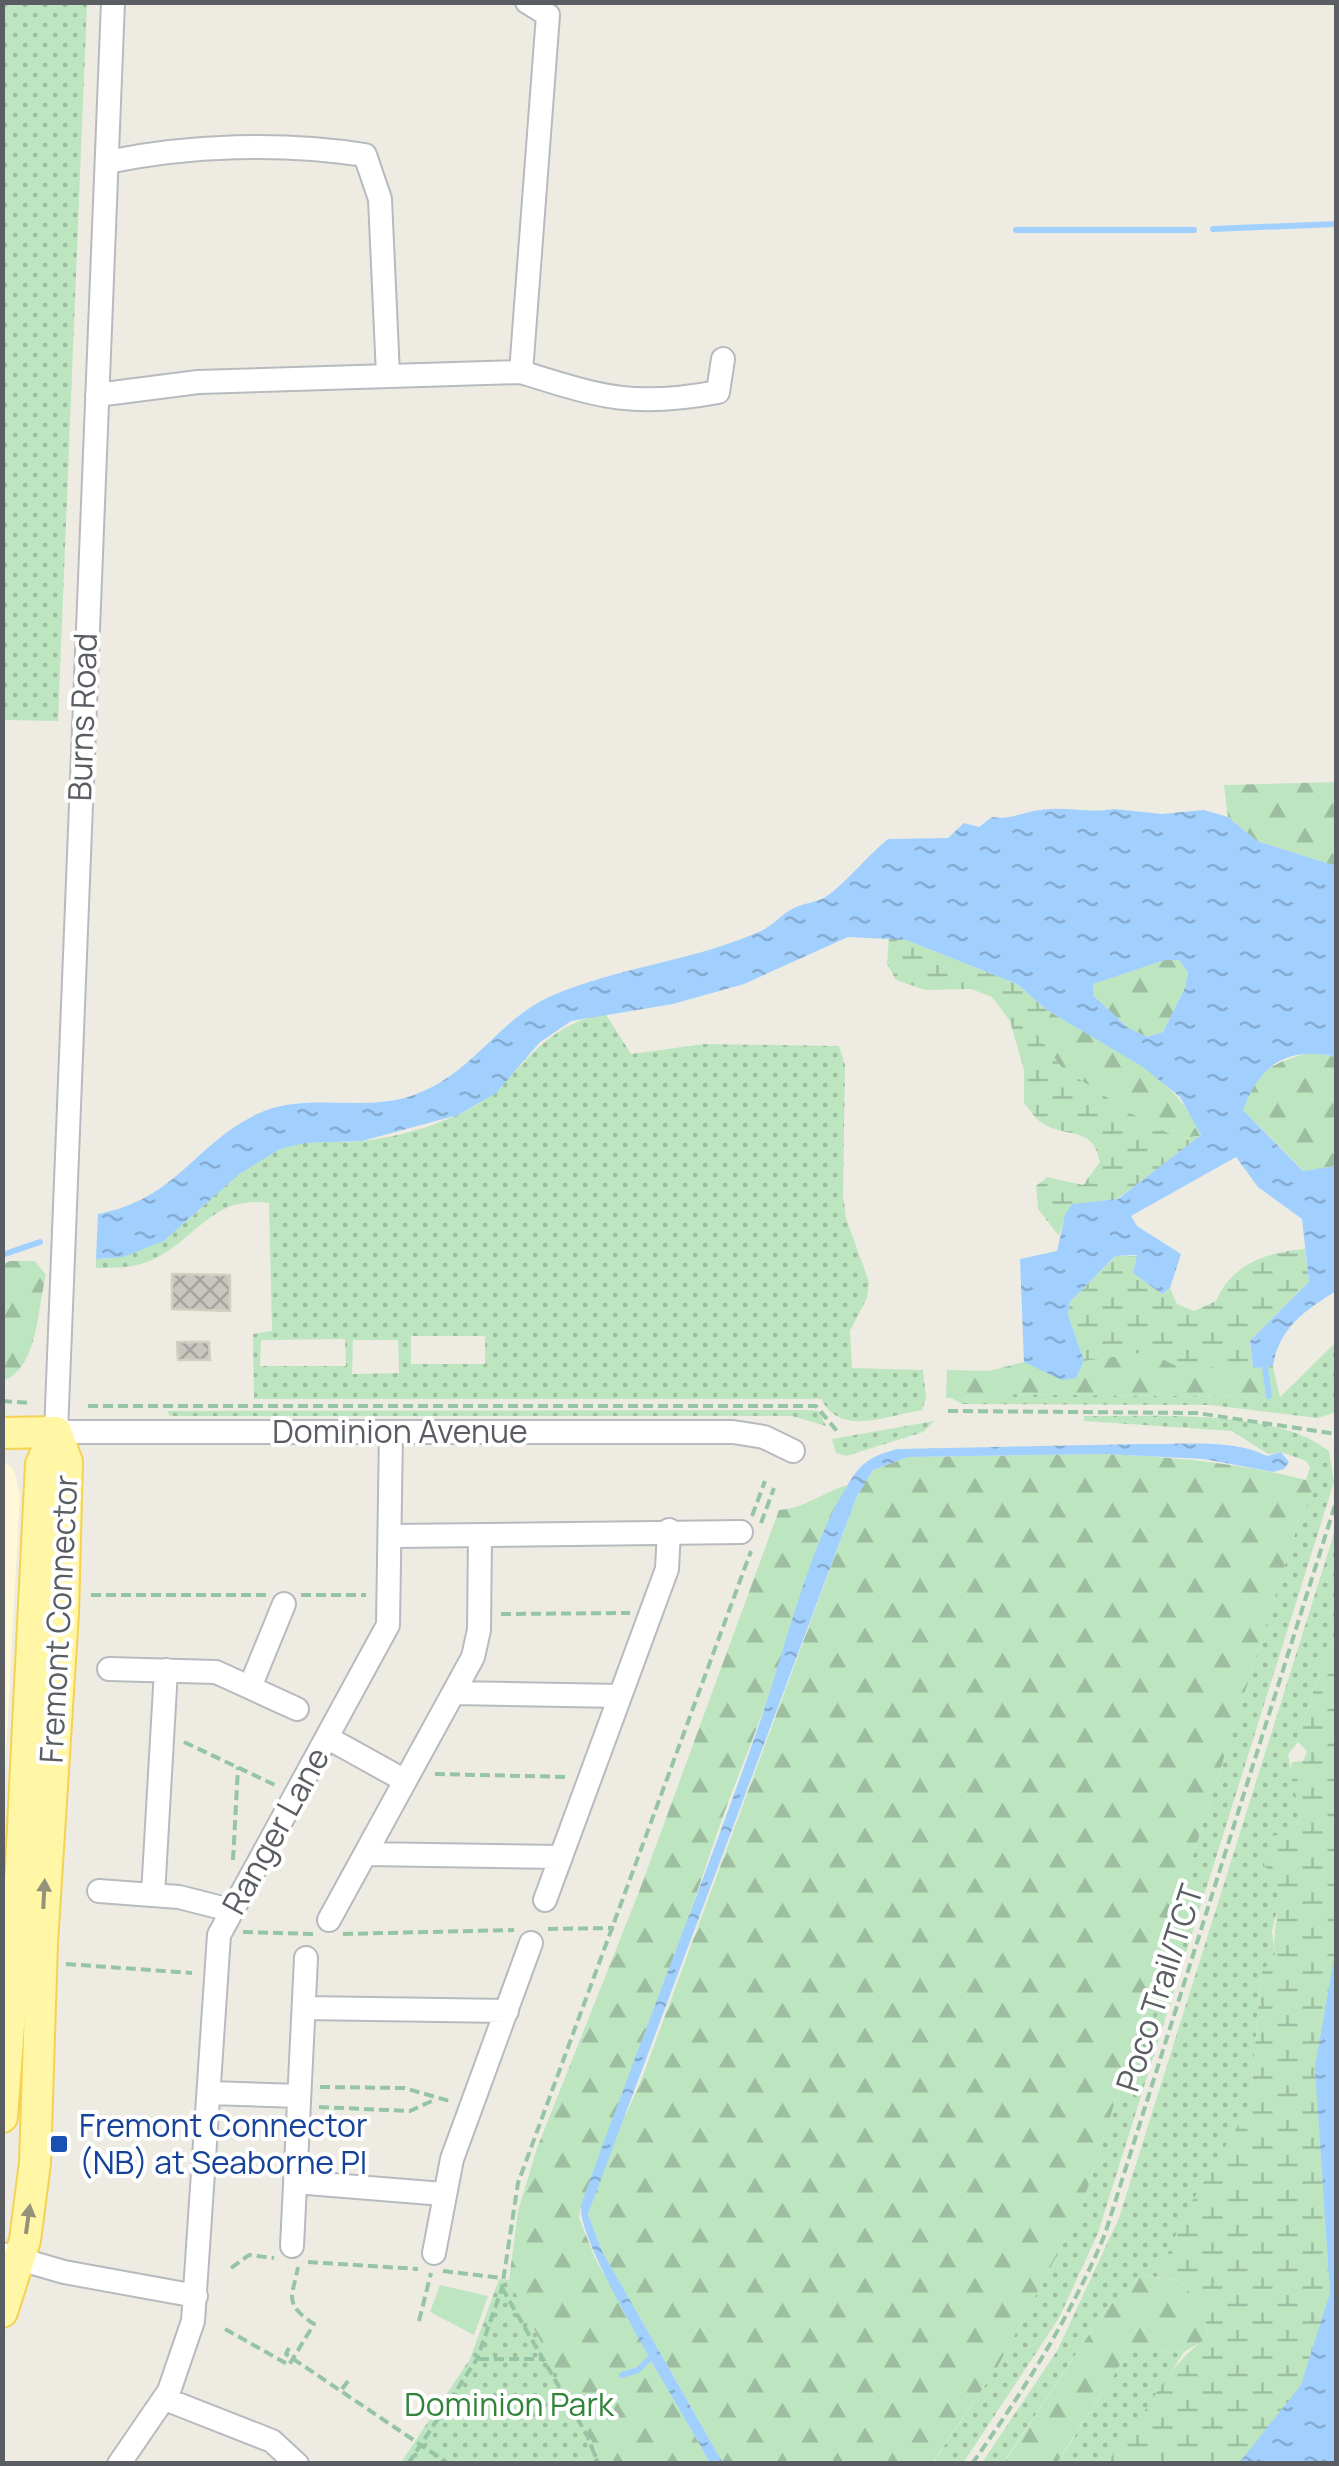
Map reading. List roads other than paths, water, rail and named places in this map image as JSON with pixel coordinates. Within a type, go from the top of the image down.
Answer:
[{"type":"main road","name":"Dominion Avenue","points":[[2,1433],[56,1432]]},
{"type":"main road","name":"Fremont Connector","points":[[2,2117],[20,1886],[41,1464],[56,1432]]},
{"type":"main road","name":"Fremont Connector","points":[[2,2312],[34,2164],[68,1462],[56,1432]]},
{"type":"street","name":"Burns Road","points":[[56,1432],[113,2]]},
{"type":"street","points":[[521,372],[548,15],[527,2]]},
{"type":"street","points":[[106,162],[162,151],[326,149],[366,154],[380,199],[388,375]]},
{"type":"street","points":[[97,395],[198,382],[521,372],[607,399],[672,401],[718,392],[723,359]]},
{"type":"street","name":"Dominion Avenue","points":[[56,1432],[733,1432],[764,1437],[794,1450]]},
{"type":"street","name":"Ranger Lane","points":[[119,2464],[165,2398],[186,2346],[196,2296],[216,1953],[388,1625],[391,1432]]},
{"type":"street","points":[[392,1536],[669,1530],[750,1536]]},
{"type":"street","points":[[545,1900],[667,1569],[669,1530]]},
{"type":"street","points":[[328,1929],[407,1771],[476,1648],[480,1536]]},
{"type":"street","points":[[250,1687],[281,1598]]},
{"type":"street","points":[[110,1669],[216,1672],[297,1709]]},
{"type":"street","points":[[153,1895],[166,1670]]},
{"type":"street","points":[[454,1692],[620,1696]]},
{"type":"street","points":[[328,1738],[407,1771]]},
{"type":"street","points":[[367,1854],[560,1857]]},
{"type":"street","points":[[99,1891],[153,1895],[234,1921]]},
{"type":"street","points":[[432,2262],[443,2194],[506,2011],[528,1934]]},
{"type":"street","points":[[287,2252],[295,2182],[306,1958]]},
{"type":"street","points":[[304,2008],[506,2011]]},
{"type":"street","points":[[208,2093],[300,2096]]},
{"type":"street","points":[[295,2182],[443,2194]]},
{"type":"street","points":[[11,2257],[196,2296]]},
{"type":"street","points":[[165,2398],[272,2441],[297,2464]]},
{"type":"water","points":[[1040,810],[1162,814],[1204,810],[1228,817],[1257,841],[1336,866],[1336,1057],[1304,1054],[1278,1062],[1258,1081],[1243,1110],[1303,1171],[1336,1166],[1336,1291],[1304,1313],[1288,1330],[1273,1366],[1253,1368],[1250,1341],[1309,1282],[1302,1219],[1258,1187],[1236,1157],[1131,1216],[1137,1226],[1181,1254],[1170,1288],[1162,1294],[1133,1273],[1137,1255],[1115,1256],[1070,1302],[1068,1315],[1084,1361],[1076,1378],[1062,1380],[1024,1362],[1020,1259],[1057,1251],[1065,1215],[1072,1204],[1118,1199],[1201,1135],[1180,1097],[1143,1067],[1047,1010],[1017,984],[906,940],[848,937],[744,984],[673,1004],[571,1021],[539,1043],[496,1093],[458,1115],[362,1141],[305,1143],[280,1149],[238,1175],[164,1241],[123,1257],[96,1259],[98,1214],[146,1197],[214,1142],[255,1115],[312,1102],[392,1101],[432,1087],[468,1062],[532,1006],[576,986],[709,950],[761,931],[792,909],[827,896],[888,839],[948,838],[964,823],[979,827],[992,817]],"holes":[[[1165,960],[1179,960],[1188,972],[1185,988],[1163,1032],[1147,1037],[1127,1027],[1093,995],[1093,984]]]},
{"type":"water","points":[[1189,1443],[1238,1447],[1267,1456],[1281,1452],[1289,1462],[1284,1469],[1273,1472],[1204,1459],[1106,1454],[908,1457],[873,1470],[857,1496],[588,2214],[602,2251],[723,2463],[710,2463],[595,2255],[581,2205],[738,1783],[799,1598],[835,1507],[860,1468],[870,1459],[898,1449]]},
{"type":"water","points":[[1336,1946],[1336,2463],[1239,2463],[1301,2385],[1330,2293],[1315,2067]]},
{"type":"waterway","points":[[1213,229],[1336,224]]},
{"type":"waterway","points":[[1016,230],[1194,230]]},
{"type":"waterway","points":[[2,1255],[40,1242]]},
{"type":"waterway","points":[[1265,1367],[1269,1396]]},
{"type":"waterway","points":[[622,2375],[638,2370],[654,2354]]},
{"type":"place","name":"Fremont Connector (NB) at Seaborne Pl","points":[[59,2144]]},
{"type":"park label","name":"Dominion Park","points":[[509,2405]]}]
